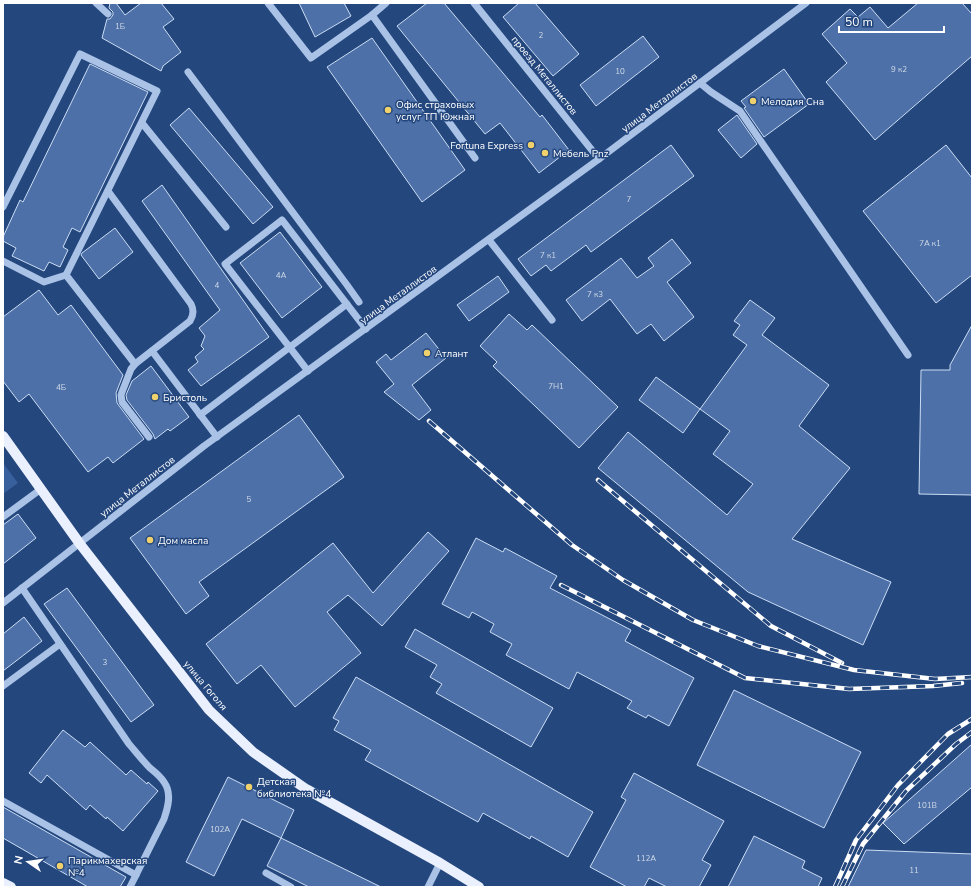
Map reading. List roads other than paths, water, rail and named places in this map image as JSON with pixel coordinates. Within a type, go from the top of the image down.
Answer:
[{"type":"main road","name":"улица Гоголя","points":[[3,436],[80,544],[209,710],[254,752],[306,789],[440,863],[479,887]]},
{"type":"main road","points":[[3,883],[11,887]]},
{"type":"street","points":[[96,3],[108,14]]},
{"type":"street","points":[[268,3],[311,58],[372,15],[381,4]]},
{"type":"street","name":"проезд Металлистов","points":[[474,3],[600,159]]},
{"type":"street","name":"улица Металлистов","points":[[3,603],[217,437],[600,159],[806,3]]},
{"type":"street","points":[[372,15],[475,158]]},
{"type":"street","points":[[3,207],[80,54],[158,91],[66,275],[44,282],[3,261]]},
{"type":"street","points":[[188,72],[359,302]]},
{"type":"street","points":[[700,83],[740,111],[908,355]]},
{"type":"street","points":[[142,123],[226,227]]},
{"type":"street","points":[[108,191],[191,304],[194,313],[190,320],[135,364],[131,369],[122,392],[122,402],[149,437]]},
{"type":"street","points":[[308,371],[225,264],[282,220],[366,329]]},
{"type":"street","points":[[488,240],[552,320]]},
{"type":"street","points":[[66,275],[135,364]]},
{"type":"street","points":[[200,415],[347,304]]},
{"type":"street","points":[[152,351],[217,437]]},
{"type":"street","points":[[3,517],[41,489]]},
{"type":"street","points":[[22,588],[130,744],[144,762],[164,782],[168,791],[169,799],[164,819],[130,887]]},
{"type":"street","points":[[3,686],[60,644]]},
{"type":"street","points":[[3,801],[136,875]]},
{"type":"street","points":[[428,887],[440,863]]},
{"type":"street","points":[[266,873],[291,887]]},
{"type":"railway","points":[[429,421],[572,545],[623,580],[693,620],[758,646],[854,670],[935,679],[972,677]]},
{"type":"railway","points":[[598,480],[771,626],[842,663]]},
{"type":"railway","points":[[561,585],[745,678],[849,689],[933,686],[962,683]]},
{"type":"railway","points":[[835,887],[856,840],[898,785],[948,734],[972,719]]},
{"type":"railway","points":[[842,887],[863,844],[906,791],[956,744],[972,732]]},
{"type":"place","name":"Мелодия Сна","points":[[753,101]]},
{"type":"place","name":"Офис страховых услуг ТП Южная","points":[[388,110]]},
{"type":"place","name":"Fortuna Express","points":[[531,145]]},
{"type":"place","name":"Мебель Pnz","points":[[545,153]]},
{"type":"place","name":"Атлант","points":[[427,353]]},
{"type":"place","name":"Бристоль","points":[[155,397]]},
{"type":"place","name":"Дом масла","points":[[150,540]]},
{"type":"place","name":"Детская библиотека №4","points":[[249,787]]},
{"type":"place","name":"Парикмахерская №4","points":[[60,866]]}]
